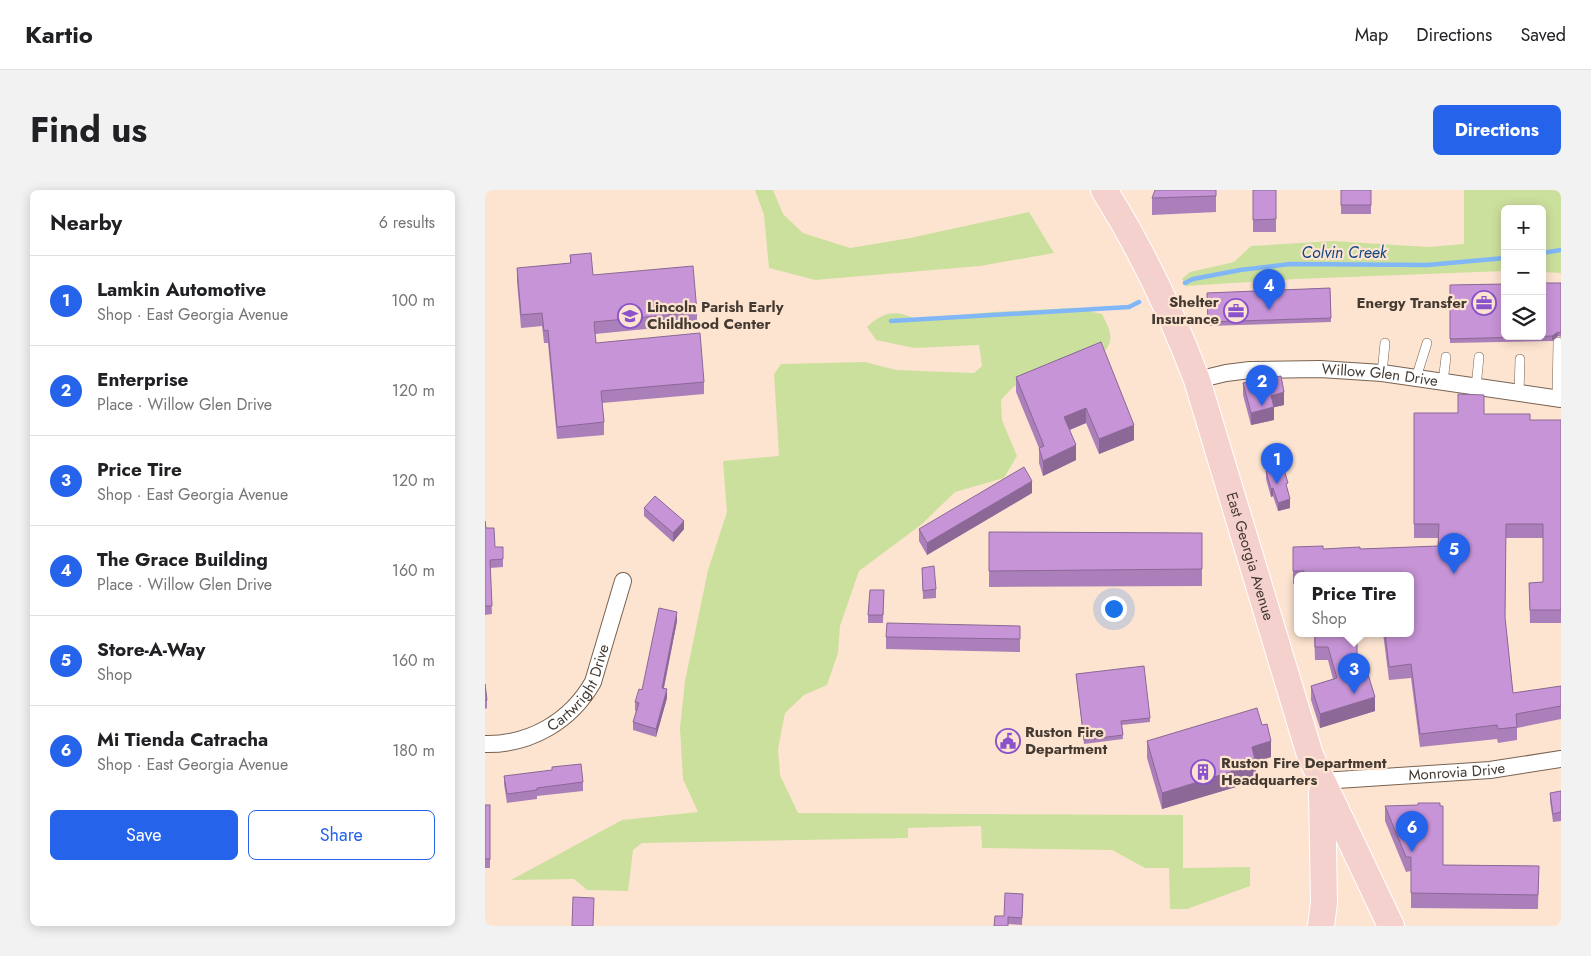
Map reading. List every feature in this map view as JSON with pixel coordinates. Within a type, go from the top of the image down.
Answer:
[{"type":"main road","name":"East Georgia Avenue","points":[[1104,190],[1127,225],[1178,330],[1197,380],[1310,755],[1391,926]]},
{"type":"main road","points":[[1321,926],[1324,903],[1322,781]]},
{"type":"street","name":"Willow Glen Drive","points":[[1197,380],[1225,372],[1320,369],[1382,373],[1559,399]]},
{"type":"street","name":"Cartwright Drive","points":[[485,744],[506,742],[539,733],[566,716],[585,696],[593,682],[623,581]]},
{"type":"street","name":"Monrovia Drive","points":[[1322,781],[1490,770],[1561,759]]},
{"type":"lane","points":[[1558,342],[1559,399]]},
{"type":"lane","points":[[1382,373],[1385,343]]},
{"type":"lane","points":[[1416,378],[1427,343]]},
{"type":"lane","points":[[1443,382],[1446,357]]},
{"type":"lane","points":[[1476,387],[1479,358]]},
{"type":"lane","points":[[1519,393],[1520,359]]},
{"type":"green space","points":[[755,190],[773,190],[783,214],[803,233],[850,248],[910,238],[1029,212],[1054,253],[980,266],[815,280],[769,268],[764,215]]},
{"type":"green space","points":[[1464,190],[1561,190],[1561,273],[1546,272],[1546,205],[1501,205],[1501,271],[1296,279],[1186,286],[1182,279],[1190,272],[1234,262],[1251,246],[1334,241],[1428,247],[1464,244]]},
{"type":"green space","points":[[1074,308],[1102,314],[1110,333],[1108,347],[1104,352],[1013,387],[1001,400],[1002,420],[1017,456],[1004,478],[955,492],[922,524],[859,571],[840,626],[838,653],[827,685],[804,695],[785,713],[778,749],[780,775],[798,813],[1183,815],[1183,868],[1250,867],[1250,886],[1187,909],[1170,909],[1169,868],[1145,868],[1112,850],[982,848],[981,826],[908,828],[908,838],[642,843],[633,850],[628,891],[587,890],[574,879],[511,880],[622,820],[698,812],[683,779],[680,728],[685,681],[708,570],[727,512],[723,461],[779,456],[774,374],[781,364],[865,362],[896,370],[974,373],[982,366],[979,345],[914,348],[876,340],[867,327],[884,315],[895,313],[915,319],[993,312]]},
{"type":"building","points":[[1155,190],[1216,190],[1216,196],[1152,198]]},
{"type":"building","points":[[1253,190],[1276,190],[1276,219],[1253,220]]},
{"type":"building","points":[[1341,190],[1371,190],[1371,205],[1341,205]]},
{"type":"building","points":[[591,253],[593,275],[693,266],[697,312],[594,322],[596,343],[700,333],[704,382],[601,391],[604,422],[557,427],[548,330],[544,331],[542,313],[521,315],[517,268],[571,263],[570,255]]},
{"type":"building","points":[[1546,283],[1561,283],[1561,333],[1558,332],[1552,336],[1546,336]]},
{"type":"building","points":[[1501,284],[1501,338],[1450,339],[1450,285]]},
{"type":"building","points":[[1330,288],[1331,318],[1208,322],[1207,293]]},
{"type":"building","points":[[1101,342],[1134,425],[1099,439],[1086,408],[1064,417],[1076,445],[1043,461],[1039,448],[1044,446],[1016,377]]},
{"type":"building","points":[[1281,376],[1284,392],[1271,396],[1274,407],[1251,413],[1243,383]]},
{"type":"building","points":[[1458,394],[1484,395],[1484,414],[1530,414],[1530,420],[1561,420],[1561,610],[1530,610],[1529,583],[1543,582],[1543,524],[1506,524],[1505,617],[1513,693],[1561,686],[1561,706],[1516,714],[1517,727],[1498,729],[1497,725],[1420,734],[1411,664],[1389,667],[1385,637],[1414,637],[1414,572],[1293,571],[1293,547],[1323,546],[1323,549],[1360,547],[1360,549],[1438,546],[1439,524],[1414,524],[1414,413],[1458,413]]},
{"type":"building","points":[[1283,466],[1290,499],[1278,503],[1273,488],[1271,489],[1266,471]]},
{"type":"building","points":[[1024,467],[1032,481],[927,543],[919,529]]},
{"type":"building","points":[[655,496],[684,521],[673,533],[644,508]]},
{"type":"building","points":[[485,521],[486,528],[494,528],[495,547],[503,547],[503,559],[490,560],[492,606],[485,606]]},
{"type":"building","points":[[989,532],[1202,533],[1202,569],[989,571]]},
{"type":"building","points":[[934,566],[936,589],[923,591],[922,568]]},
{"type":"building","points":[[870,590],[884,590],[883,615],[868,615]]},
{"type":"building","points":[[659,608],[677,612],[662,688],[667,689],[656,729],[633,722],[639,703],[635,702],[639,689],[642,690]]},
{"type":"building","points":[[887,623],[1020,626],[1020,639],[886,637]]},
{"type":"building","points":[[1315,637],[1357,637],[1357,660],[1363,658],[1375,697],[1320,714],[1311,686],[1337,678],[1328,647],[1315,647]]},
{"type":"building","points":[[1144,666],[1150,718],[1121,721],[1123,735],[1084,740],[1076,674]]},
{"type":"building","points":[[485,684],[487,700],[485,700]]},
{"type":"building","name":"Ruston Fire Department Headquarters","points":[[1257,708],[1262,725],[1267,724],[1271,741],[1252,747],[1256,764],[1162,793],[1147,741]]},
{"type":"building","points":[[581,764],[583,782],[507,794],[504,776],[552,770],[552,767]]},
{"type":"building","points":[[1561,791],[1561,812],[1553,814],[1550,793]]},
{"type":"building","points":[[1418,803],[1440,803],[1440,806],[1443,806],[1443,865],[1539,866],[1538,895],[1411,893],[1411,857],[1406,857],[1385,806],[1418,805]]},
{"type":"building","points":[[485,805],[490,805],[490,859],[485,859]]},
{"type":"building","points":[[1005,893],[1023,894],[1022,918],[1008,917],[1008,926],[994,926],[995,916],[1004,916]]},
{"type":"building","points":[[573,897],[594,898],[593,926],[572,926]]},
{"type":"waterway","name":"Colvin Creek","points":[[1546,252],[1561,250]]},
{"type":"waterway","name":"Colvin Creek","points":[[1185,283],[1193,279],[1240,270],[1290,264],[1427,265],[1501,258]]},
{"type":"waterway","name":"Colvin Creek","points":[[891,321],[1129,307],[1139,302]]},
{"type":"place","name":"Energy Transfer","points":[[1484,303]]},
{"type":"place","name":"The Grace Building","points":[[1269,310]]},
{"type":"place","name":"Shelter Insurance","points":[[1236,311]]},
{"type":"place","name":"Lincoln Parish Early Childhood Center","points":[[630,316]]},
{"type":"place","name":"Enterprise","points":[[1262,406]]},
{"type":"place","name":"Lamkin Automotive","points":[[1277,484]]},
{"type":"place","name":"Store-A-Way","points":[[1454,574]]},
{"type":"place","name":"Price Tire","points":[[1354,694]]},
{"type":"place","name":"Ruston Fire Department","points":[[1008,741]]},
{"type":"place","name":"Ruston Fire Department Headquarters","points":[[1203,772]]},
{"type":"place","name":"Mi Tienda Catracha","points":[[1412,852]]}]
